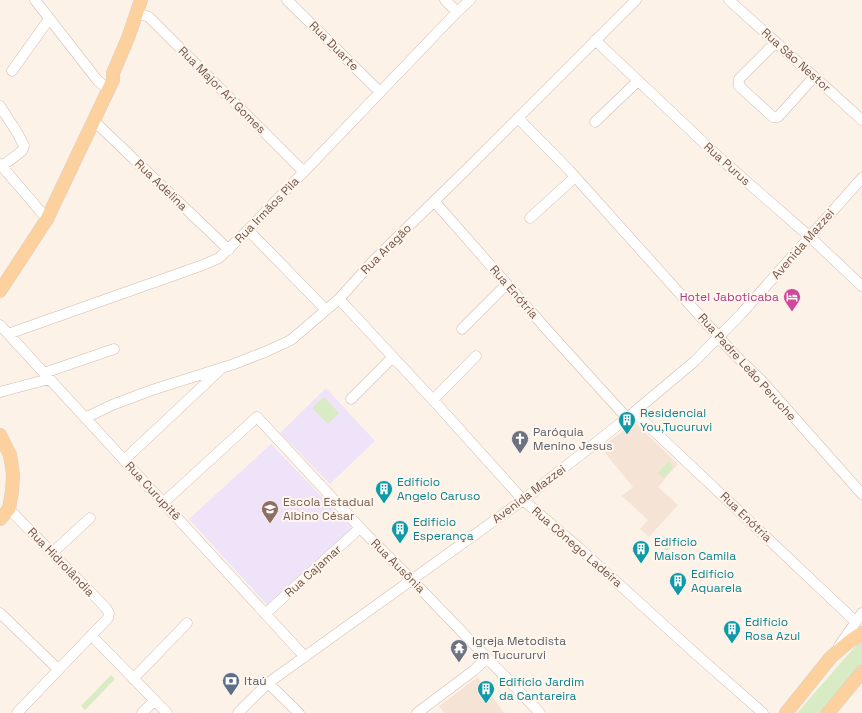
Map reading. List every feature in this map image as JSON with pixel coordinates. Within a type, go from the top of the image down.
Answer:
[{"type":"main road","points":[[141,14],[142,0]]},
{"type":"main road","points":[[0,291],[47,219],[110,84],[120,76],[141,14],[149,0]]},
{"type":"main road","points":[[0,435],[10,455],[13,474],[9,509],[0,519]]},
{"type":"main road","points":[[786,713],[831,657],[861,627]]},
{"type":"main road","points":[[828,713],[862,672]]},
{"type":"street","points":[[35,0],[98,81],[110,84]]},
{"type":"street","name":"Rua Duarte","points":[[287,0],[380,92]]},
{"type":"street","points":[[445,0],[457,12]]},
{"type":"street","name":"Rua Irmãos Pìla","points":[[8,334],[203,266],[219,258],[229,250],[470,0]]},
{"type":"street","name":"Rua Aragão","points":[[85,418],[112,405],[264,352],[291,340],[339,299],[375,259],[636,0]]},
{"type":"street","name":"Rua São Nestor","points":[[729,0],[862,120]]},
{"type":"street","name":"Rua Major Ari Gomes","points":[[141,14],[149,17],[304,172]]},
{"type":"street","points":[[12,70],[49,19]]},
{"type":"street","name":"Rua Purus","points":[[595,40],[717,156],[810,237],[862,286]]},
{"type":"street","points":[[776,42],[739,79],[739,86],[773,117],[778,117],[814,77]]},
{"type":"street","points":[[595,122],[638,80]]},
{"type":"street","points":[[0,106],[24,146],[22,151],[1,165],[47,219]]},
{"type":"street","name":"Rua Padre Leão Peruche","points":[[518,118],[575,177],[734,354],[761,380],[862,494]]},
{"type":"street","name":"Rua Adelina","points":[[93,120],[229,250]]},
{"type":"street","points":[[530,218],[575,177]]},
{"type":"street","name":"Avenida Mazzei","points":[[238,713],[268,683],[523,500],[631,415],[695,361],[720,337],[862,178]]},
{"type":"street","name":"Rua Enótria","points":[[434,201],[548,331],[631,415],[664,441],[737,508],[861,627]]},
{"type":"street","points":[[248,230],[326,310]]},
{"type":"street","points":[[462,329],[507,284]]},
{"type":"street","name":"Rua Cônego Ladeira","points":[[339,299],[523,500],[579,548],[763,713]]},
{"type":"street","name":"Rua Curupitê","points":[[0,326],[305,657]]},
{"type":"street","points":[[0,392],[47,376],[114,349]]},
{"type":"street","points":[[433,400],[476,356]]},
{"type":"street","points":[[351,399],[393,358]]},
{"type":"street","points":[[124,460],[222,367]]},
{"type":"street","name":"Rua Ausônia","points":[[164,503],[257,417],[360,528],[540,713]]},
{"type":"street","name":"Rua Hidrolândia","points":[[9,509],[105,607],[109,614],[108,618],[92,636]]},
{"type":"street","points":[[52,553],[90,518]]},
{"type":"street","name":"Rua Cajamar","points":[[265,614],[360,528]]},
{"type":"street","points":[[0,613],[58,669]]},
{"type":"street","points":[[133,679],[187,623]]},
{"type":"street","points":[[16,713],[92,636],[167,713]]},
{"type":"street","points":[[417,713],[473,671],[487,658]]},
{"type":"street","points":[[268,683],[299,713]]},
{"type":"street","points":[[142,713],[154,701]]},
{"type":"shaded area","points":[[326,388],[375,441],[330,484],[280,433]]},
{"type":"shaded area","points":[[634,422],[678,464],[658,487],[678,505],[649,537],[640,529],[648,520],[622,496],[633,487],[601,448]]},
{"type":"shaded area","name":"Escola Estadual Albino César","points":[[271,444],[352,528],[267,605],[189,519]]},
{"type":"shaded area","points":[[478,677],[504,713],[444,713],[439,706]]},
{"type":"green space","points":[[324,397],[339,413],[328,424],[312,408]]},
{"type":"green space","points":[[668,462],[674,467],[664,478],[658,473]]},
{"type":"green space","points":[[664,536],[674,545],[667,551],[658,543]]},
{"type":"green space","points":[[862,640],[862,666],[821,713],[797,713],[859,642]]},
{"type":"green space","points":[[111,675],[115,679],[85,710],[81,706]]},
{"type":"place","name":"Hotel Jaboticaba","points":[[792,312]]},
{"type":"place","name":"Residencial You,Tucuruvi","points":[[627,435]]},
{"type":"place","name":"Paróquia Menino Jesus","points":[[520,454]]},
{"type":"place","name":"Edifício Angelo Caruso","points":[[384,504]]},
{"type":"place","name":"Escola Estadual Albino César","points":[[270,524]]},
{"type":"place","name":"Edifício Esperança","points":[[400,544]]},
{"type":"place","name":"Edifício Maison Camila","points":[[641,564]]},
{"type":"place","name":"Edifício Aquarela","points":[[678,596]]},
{"type":"place","name":"Edifício Rosa Azul","points":[[732,644]]},
{"type":"place","name":"Igreja Metodista em Tucururvi","points":[[459,663]]},
{"type":"place","name":"Itaú","points":[[231,696]]},
{"type":"place","name":"Edifício Jardim da Cantareira","points":[[486,704]]}]
